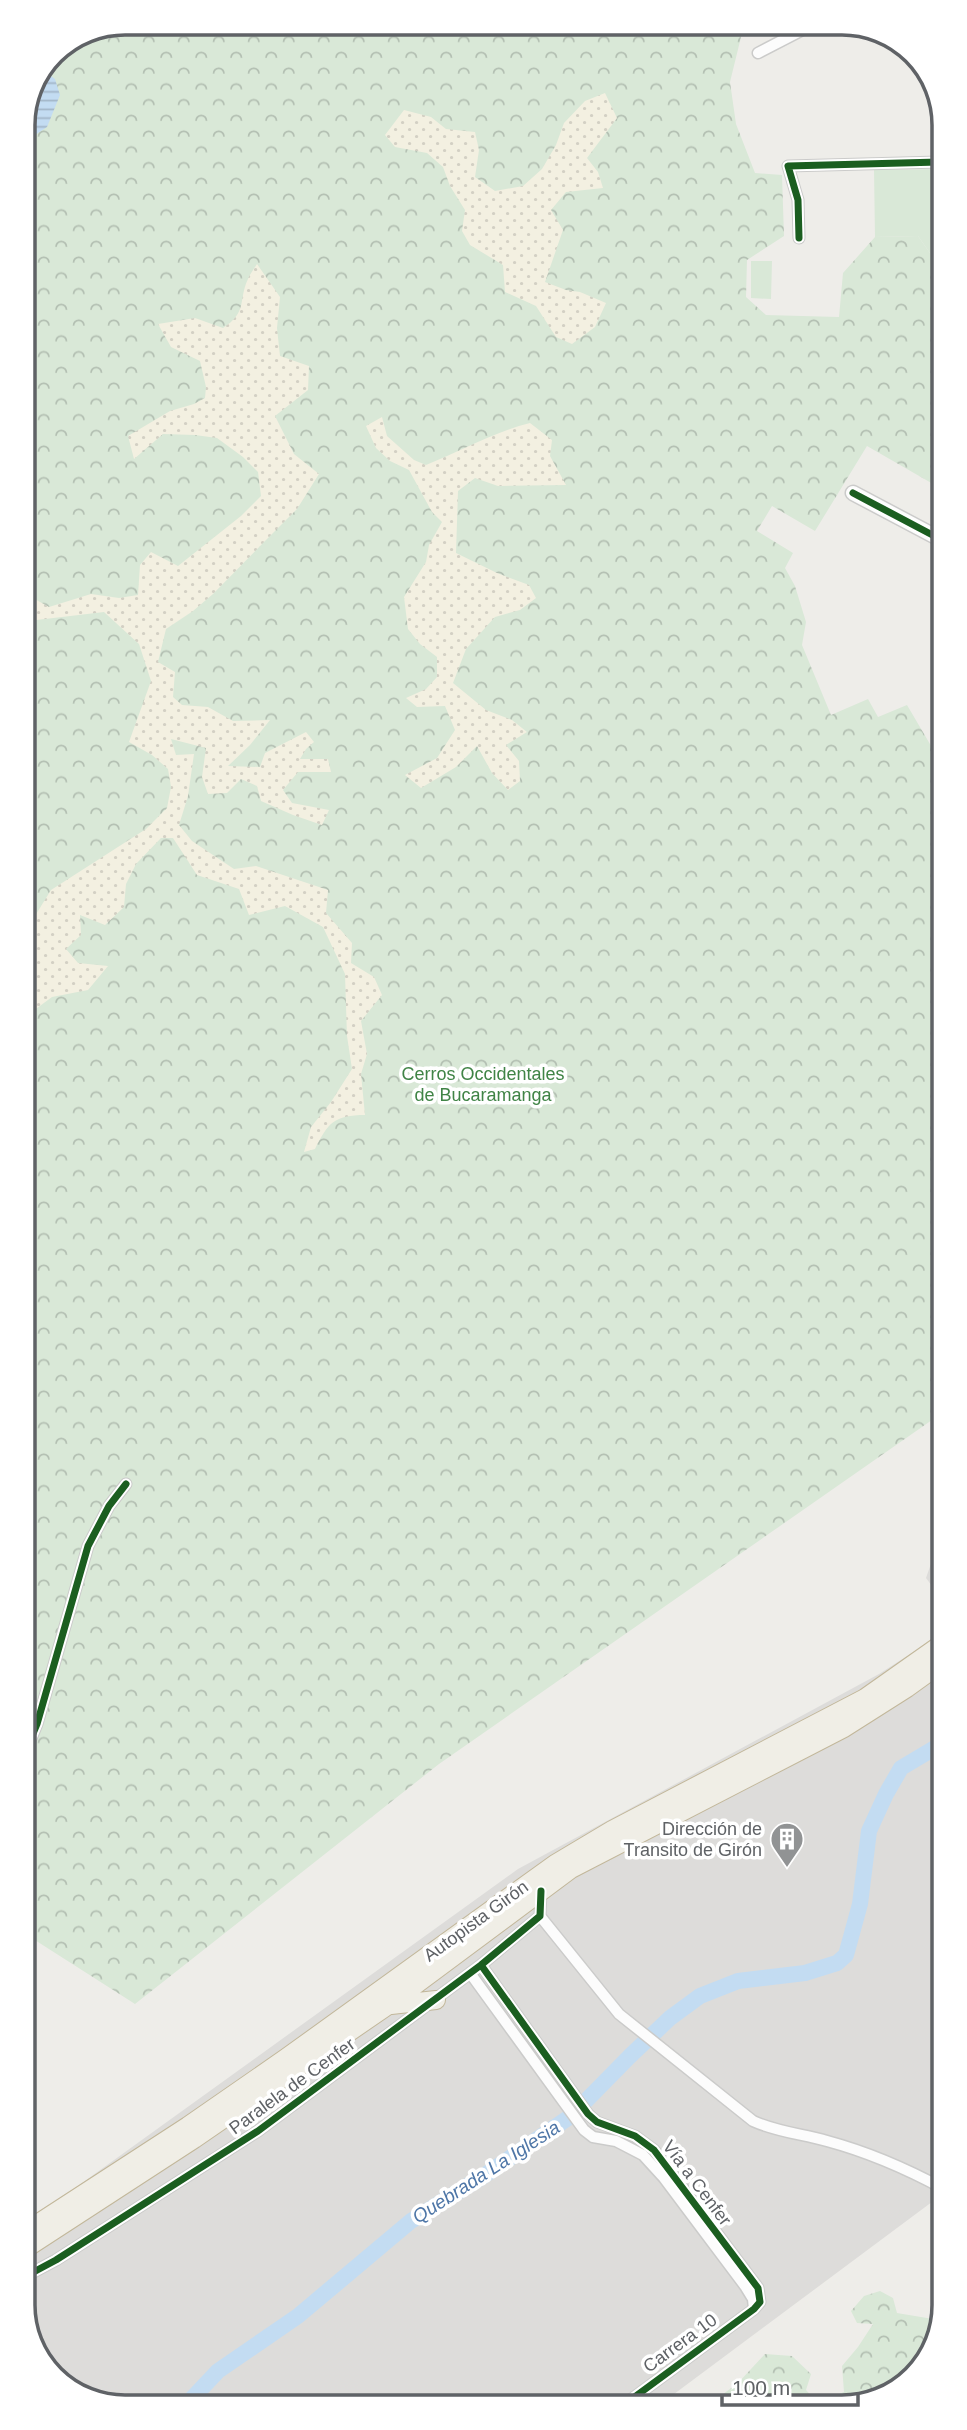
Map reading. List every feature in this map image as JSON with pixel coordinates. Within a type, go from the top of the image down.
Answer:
[{"type":"highway","name":"Autopista Girón","points":[[35,2225],[286,2059],[555,1864],[612,1830],[866,1698],[932,1651]]},
{"type":"highway","name":"Autopista Girón","points":[[35,2242],[194,2139],[387,2006],[571,1869],[844,1728],[932,1670]]},
{"type":"highway","points":[[387,2006],[436,2000]]},
{"type":"street","points":[[758,53],[793,35]]},
{"type":"street","points":[[799,238],[798,200],[788,166],[932,162]]},
{"type":"street","points":[[853,493],[932,535]]},
{"type":"street","points":[[35,1729],[88,1546],[109,1506],[126,1484]]},
{"type":"street","points":[[541,1891],[540,1916],[619,2014],[753,2121],[769,2128],[826,2140],[908,2170],[932,2183]]},
{"type":"street","name":"Paralela de Cenfer","points":[[35,2271],[258,2131],[436,2000],[540,1916]]},
{"type":"street","name":"Vía a Cenfer","points":[[481,1965],[588,2114],[597,2122],[635,2136],[654,2150],[758,2288],[760,2302],[754,2309]]},
{"type":"street","name":"Vía a Cenfer","points":[[470,1973],[576,2121],[593,2137],[616,2141],[643,2155],[664,2178],[745,2286],[753,2299],[754,2309]]},
{"type":"street","name":"Carrera 10","points":[[637,2395],[754,2309]]},
{"type":"shaded area","points":[[932,1561],[932,1586],[926,1578]]},
{"type":"shaded area","points":[[932,1640],[932,2202],[673,2395],[119,2395],[80,2383],[61,2369],[44,2345],[36,2317],[35,2217],[518,1869],[879,1674]]},
{"type":"green space","name":"Cerros Occidentales de Bucaramanga","points":[[125,35],[742,35],[730,82],[736,124],[755,173],[782,175],[784,236],[747,260],[746,297],[766,315],[839,317],[843,273],[875,237],[918,236],[932,256],[932,483],[867,446],[815,531],[772,506],[757,531],[793,553],[785,568],[795,586],[806,622],[802,645],[831,715],[868,699],[878,717],[907,705],[932,748],[932,1420],[439,1764],[135,2004],[35,1940],[35,119],[38,101],[50,75],[61,61],[75,50],[90,42]]},
{"type":"green space","points":[[932,169],[932,256],[918,236],[875,237],[874,170]]},
{"type":"green space","points":[[751,261],[772,261],[771,299],[751,298]]},
{"type":"green space","points":[[880,2291],[893,2298],[897,2313],[931,2319],[929,2329],[917,2355],[897,2376],[871,2390],[836,2395],[844,2392],[842,2366],[873,2324],[857,2323],[851,2311],[864,2296]]},
{"type":"green space","points":[[765,2354],[792,2356],[811,2374],[806,2390],[811,2395],[722,2395],[738,2383]]},
{"type":"sand","points":[[605,93],[617,118],[587,158],[598,172],[603,188],[566,192],[551,210],[563,230],[545,282],[606,303],[595,327],[572,344],[556,337],[536,306],[505,292],[503,265],[470,245],[462,231],[465,210],[450,186],[443,167],[427,153],[395,147],[385,135],[404,110],[431,117],[446,129],[475,132],[479,150],[475,177],[495,191],[523,186],[542,169],[556,145],[564,123],[585,101]]},
{"type":"sand","points":[[257,264],[280,297],[277,328],[280,356],[309,366],[308,390],[275,416],[294,454],[319,474],[297,509],[213,594],[166,629],[158,662],[175,672],[173,697],[182,705],[208,707],[233,721],[270,720],[228,766],[260,767],[265,753],[306,732],[314,742],[300,759],[328,759],[331,772],[298,772],[283,790],[292,803],[329,810],[322,825],[261,801],[257,786],[241,779],[227,793],[208,794],[202,777],[206,748],[171,739],[176,755],[194,754],[188,796],[179,825],[192,841],[234,869],[256,866],[328,890],[326,913],[352,943],[351,963],[374,977],[382,995],[361,1021],[367,1054],[361,1074],[365,1115],[346,1117],[333,1122],[315,1149],[304,1152],[311,1127],[352,1069],[347,1036],[345,974],[323,927],[285,906],[249,915],[239,889],[197,875],[173,838],[161,838],[136,864],[126,884],[124,907],[105,925],[80,915],[81,935],[66,949],[78,963],[108,966],[88,990],[52,997],[35,1010],[35,916],[51,890],[146,829],[167,808],[171,787],[168,769],[152,755],[129,742],[151,681],[139,644],[104,612],[35,620],[35,599],[49,607],[91,594],[119,598],[138,595],[140,565],[151,552],[178,566],[241,516],[261,496],[258,472],[217,438],[163,434],[134,459],[128,436],[170,411],[205,398],[206,387],[200,361],[171,347],[158,324],[195,318],[223,328],[236,317],[250,275]]},
{"type":"sand","points":[[382,417],[387,436],[414,460],[426,465],[530,423],[552,440],[550,456],[566,485],[498,486],[475,478],[458,491],[456,553],[529,585],[536,598],[520,610],[495,617],[466,649],[453,683],[486,710],[512,720],[527,732],[506,745],[519,761],[520,781],[508,790],[492,773],[477,746],[456,767],[421,788],[405,775],[437,758],[455,730],[445,706],[417,707],[406,698],[426,689],[437,677],[437,657],[420,644],[408,629],[404,597],[426,562],[429,545],[442,522],[432,512],[409,470],[390,461],[376,448],[366,426]]},
{"type":"water","points":[[50,75],[55,79],[60,95],[47,127],[35,135],[38,101]]},
{"type":"waterway","name":"Quebrada La Iglesia","points":[[195,2395],[218,2371],[298,2316],[411,2221],[485,2175],[571,2116],[670,2018],[700,1996],[738,1981],[805,1973],[837,1963],[846,1955],[860,1904],[869,1831],[901,1768],[932,1750]]},
{"type":"cycle path","points":[[799,238],[798,200],[788,166],[932,162]]},
{"type":"cycle path","points":[[853,493],[932,535]]},
{"type":"cycle path","points":[[35,1729],[88,1546],[109,1506],[126,1484]]},
{"type":"cycle path","points":[[35,2271],[258,2131],[481,1965],[540,1916],[541,1891]]},
{"type":"cycle path","points":[[481,1965],[588,2114],[597,2122],[635,2136],[654,2150],[758,2288],[760,2302],[754,2309],[637,2395]]},
{"type":"place","name":"Dirección de Transito de Girón","points":[[787,1869]]}]
